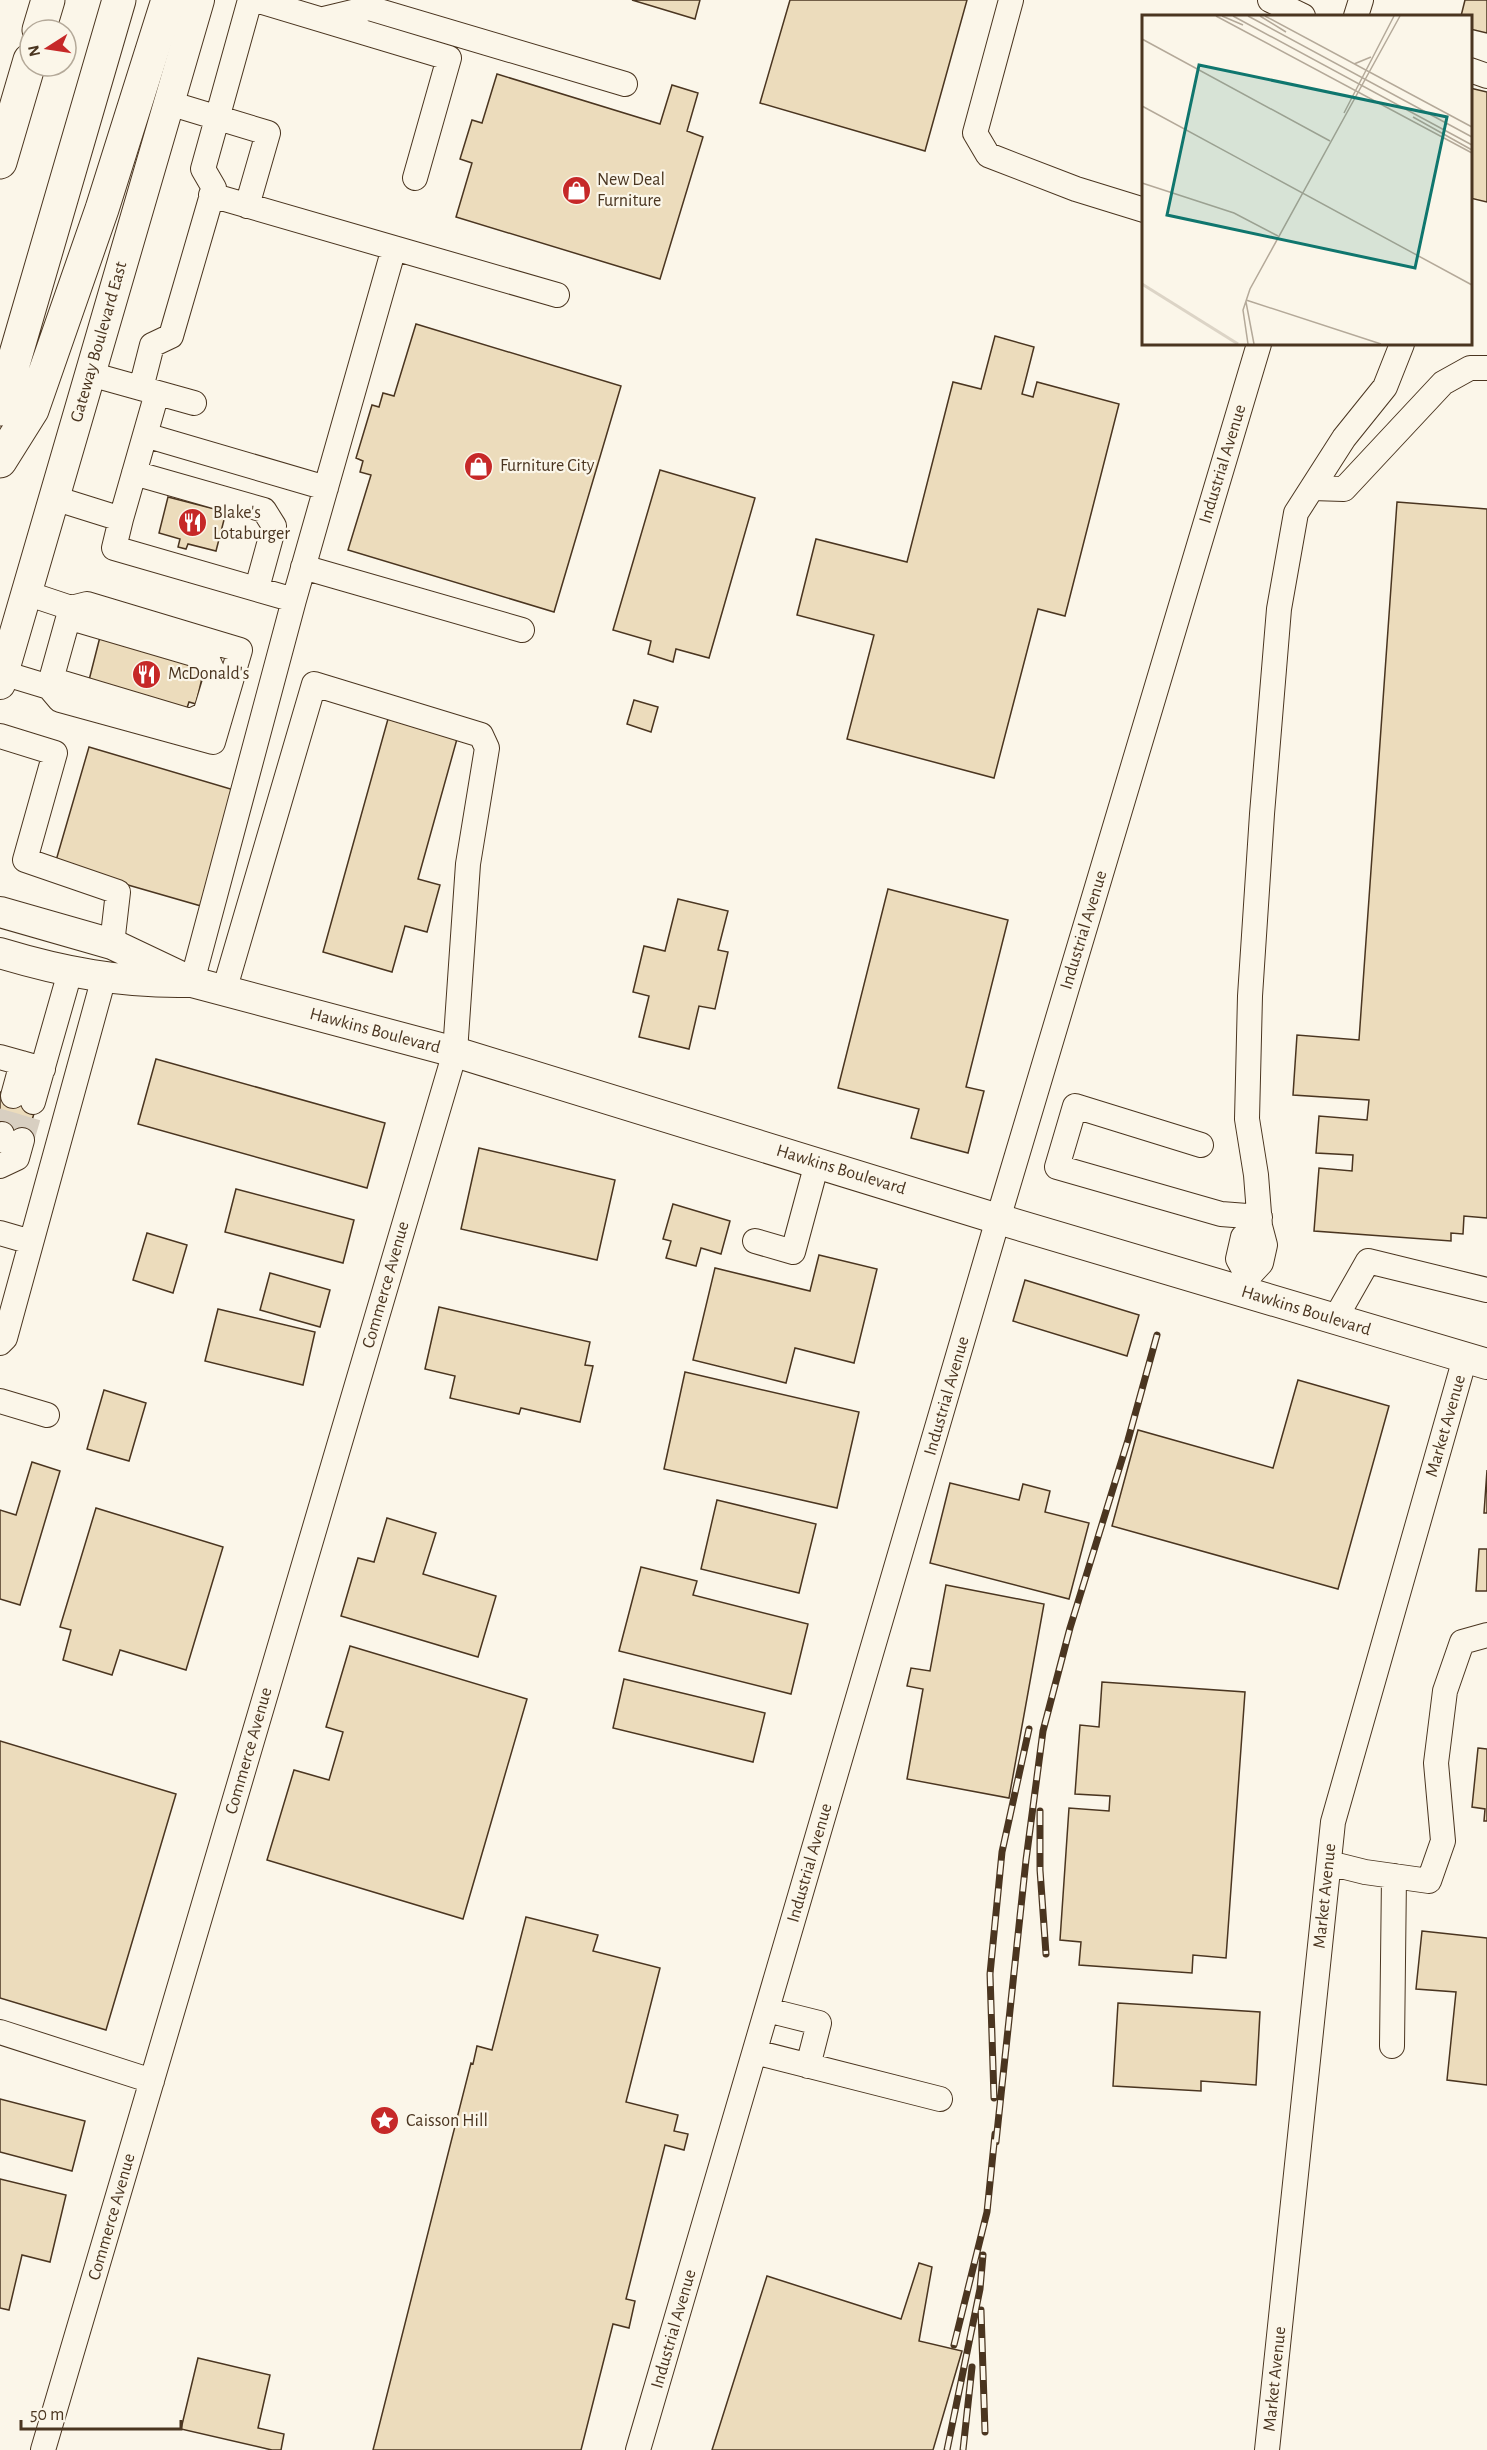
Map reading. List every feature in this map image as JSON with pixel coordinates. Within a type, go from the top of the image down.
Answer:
[{"type":"highway","points":[[43,18],[48,0]]},
{"type":"highway","points":[[0,409],[119,0]]},
{"type":"highway","points":[[0,461],[32,410],[102,209],[168,0]]},
{"type":"highway","points":[[0,162],[25,78]]},
{"type":"main road","name":"Gateway Boulevard East","points":[[1,679],[199,0]]},
{"type":"main road","points":[[0,889],[14,898],[35,922]]},
{"type":"main road","name":"Hawkins Boulevard","points":[[0,912],[112,944],[192,982],[224,992],[455,1052],[998,1219],[1246,1285],[1335,1319],[1476,1361]]},
{"type":"main road","name":"Hawkins Boulevard","points":[[2,955],[70,972],[143,983],[192,982]]},
{"type":"street","points":[[250,0],[203,169],[214,188],[171,336],[152,345],[145,435],[114,548],[294,600]]},
{"type":"street","points":[[256,0],[449,58],[415,178]]},
{"type":"street","points":[[1011,0],[975,133],[988,155],[1076,189],[1142,210]]},
{"type":"street","points":[[1270,0],[1298,15]]},
{"type":"street","points":[[1356,15],[1361,0]]},
{"type":"street","points":[[321,19],[369,8],[625,84]]},
{"type":"street","points":[[1472,71],[1487,76]]},
{"type":"street","points":[[169,103],[268,133],[247,206]]},
{"type":"street","points":[[211,195],[557,296]]},
{"type":"street","points":[[192,982],[303,567],[394,248]]},
{"type":"street","name":"Industrial Avenue","points":[[638,2450],[998,1219],[1259,345]]},
{"type":"street","points":[[1246,1285],[1262,1263],[1265,1245],[1247,1119],[1250,996],[1279,609],[1296,513],[1344,438],[1385,387],[1402,345]]},
{"type":"street","points":[[1312,488],[1344,489],[1443,383],[1470,368],[1487,368]]},
{"type":"street","points":[[90,374],[194,403]]},
{"type":"street","points":[[145,435],[326,488]]},
{"type":"street","points":[[134,473],[264,510],[274,526],[257,588]]},
{"type":"street","points":[[54,498],[121,519]]},
{"type":"street","points":[[303,567],[522,630]]},
{"type":"street","points":[[27,594],[71,608],[87,604],[278,660]]},
{"type":"street","points":[[1,679],[49,687],[63,684],[190,721],[206,714],[216,678],[207,658],[81,621],[71,608]]},
{"type":"street","points":[[49,687],[71,608]]},
{"type":"street","points":[[49,687],[60,700],[213,742],[240,650]]},
{"type":"street","name":"Commerce Avenue","points":[[43,2450],[455,1052],[468,864],[487,748],[481,735],[314,684],[224,992]]},
{"type":"street","points":[[0,736],[55,753],[25,860],[118,892],[112,944]]},
{"type":"street","points":[[23,1099],[22,1063],[70,972]]},
{"type":"street","points":[[0,1343],[5,1338],[104,977]]},
{"type":"street","points":[[1201,1144],[1075,1106],[1057,1167],[1221,1214],[1260,1221]]},
{"type":"street","points":[[0,1166],[17,1158],[8,1138]]},
{"type":"street","points":[[755,1241],[793,1252],[817,1163]]},
{"type":"street","points":[[0,1233],[31,1242]]},
{"type":"street","points":[[1335,1319],[1368,1261],[1487,1290]]},
{"type":"street","name":"Market Avenue","points":[[1267,2450],[1333,1822],[1476,1361]]},
{"type":"street","points":[[0,1401],[47,1415]]},
{"type":"street","points":[[1329,1863],[1429,1881],[1443,1841],[1436,1763],[1445,1691],[1462,1642],[1487,1635]]},
{"type":"street","points":[[1392,2046],[1394,1876]]},
{"type":"street","points":[[767,2010],[819,2023],[808,2066]]},
{"type":"street","points":[[0,2032],[152,2081]]},
{"type":"street","points":[[755,2052],[940,2099]]},
{"type":"building","points":[[632,0],[700,0],[695,19]]},
{"type":"building","points":[[790,0],[967,0],[925,151],[760,103]]},
{"type":"building","points":[[1465,0],[1487,0],[1487,33],[1472,29],[1472,15],[1461,15]]},
{"type":"building","name":"New Deal Furniture","points":[[497,74],[660,124],[672,85],[698,93],[687,131],[703,137],[660,279],[456,217],[472,163],[460,159],[472,120],[482,123]]},
{"type":"building","points":[[1472,88],[1487,92],[1487,202],[1472,198]]},
{"type":"building","name":"Furniture City","points":[[416,324],[621,386],[554,612],[348,550],[371,475],[360,472],[363,461],[356,458],[372,405],[379,407],[383,393],[394,396]]},
{"type":"building","points":[[995,336],[1034,347],[1022,394],[1033,397],[1037,382],[1119,404],[1065,616],[1038,609],[994,778],[847,739],[874,635],[797,615],[816,539],[907,562],[953,382],[981,389]]},
{"type":"building","points":[[660,470],[755,498],[709,658],[676,649],[673,662],[648,654],[651,641],[613,630]]},
{"type":"building","name":"Blake's Lotaburger","points":[[168,497],[226,512],[216,551],[188,544],[186,549],[178,547],[180,539],[159,533]]},
{"type":"building","points":[[1397,502],[1487,509],[1487,1218],[1464,1216],[1463,1234],[1451,1233],[1451,1241],[1314,1231],[1319,1168],[1352,1171],[1353,1155],[1316,1153],[1319,1116],[1367,1120],[1369,1100],[1293,1095],[1297,1035],[1359,1040]]},
{"type":"building","name":"McDonald's","points":[[101,633],[206,661],[196,704],[189,702],[185,714],[87,688]]},
{"type":"building","points":[[634,700],[658,707],[651,732],[627,724]]},
{"type":"building","points":[[388,719],[457,739],[418,879],[440,885],[427,932],[405,926],[392,972],[323,952]]},
{"type":"building","points":[[89,747],[234,790],[201,906],[55,864]]},
{"type":"building","points":[[888,889],[1008,920],[966,1087],[984,1091],[968,1153],[911,1138],[919,1109],[838,1088]]},
{"type":"building","points":[[678,899],[728,911],[718,950],[728,952],[715,1009],[699,1006],[689,1049],[639,1037],[649,996],[633,992],[644,946],[665,951]]},
{"type":"building","points":[[156,1059],[385,1123],[367,1188],[138,1124]]},
{"type":"building","points":[[0,1092],[37,1103],[26,1141],[0,1134]]},
{"type":"building","points":[[479,1148],[615,1180],[597,1260],[461,1229]]},
{"type":"building","points":[[236,1189],[354,1220],[343,1263],[225,1232]]},
{"type":"building","points":[[673,1204],[730,1221],[721,1254],[701,1248],[696,1266],[666,1258],[671,1241],[663,1239]]},
{"type":"building","points":[[147,1233],[187,1245],[173,1293],[133,1280]]},
{"type":"building","points":[[819,1255],[877,1269],[854,1363],[795,1348],[786,1383],[693,1360],[715,1268],[810,1291]]},
{"type":"building","points":[[270,1273],[330,1290],[320,1327],[260,1310]]},
{"type":"building","points":[[1025,1280],[1139,1315],[1127,1356],[1013,1321]]},
{"type":"building","points":[[439,1307],[590,1342],[585,1365],[593,1366],[580,1422],[521,1408],[519,1414],[450,1398],[455,1376],[425,1369]]},
{"type":"building","points":[[218,1309],[315,1332],[303,1385],[205,1361]]},
{"type":"building","points":[[685,1372],[859,1412],[837,1508],[664,1469]]},
{"type":"building","points":[[1298,1380],[1389,1406],[1338,1589],[1112,1526],[1138,1430],[1273,1468]]},
{"type":"building","points":[[104,1390],[146,1403],[129,1461],[87,1449]]},
{"type":"building","points":[[32,1462],[60,1471],[20,1605],[0,1599],[0,1510],[16,1515]]},
{"type":"building","points":[[1487,1470],[1487,1513],[1484,1513]]},
{"type":"building","points":[[950,1483],[1019,1500],[1023,1484],[1050,1491],[1045,1512],[1089,1523],[1069,1599],[930,1563]]},
{"type":"building","points":[[717,1500],[816,1524],[799,1593],[701,1569]]},
{"type":"building","points":[[96,1508],[223,1547],[186,1670],[120,1650],[112,1675],[63,1660],[71,1630],[60,1627]]},
{"type":"building","points":[[387,1518],[436,1533],[423,1574],[496,1596],[478,1657],[341,1616],[358,1558],[374,1562]]},
{"type":"building","points":[[1479,1549],[1487,1549],[1487,1591],[1476,1591]]},
{"type":"building","points":[[641,1567],[697,1581],[693,1595],[808,1624],[791,1694],[619,1651]]},
{"type":"building","points":[[946,1585],[1044,1604],[1009,1798],[907,1779],[923,1689],[907,1686],[911,1668],[930,1671]]},
{"type":"building","points":[[350,1646],[527,1699],[463,1919],[267,1860],[294,1770],[329,1780],[343,1732],[326,1727]]},
{"type":"building","points":[[624,1679],[765,1713],[753,1762],[613,1728]]},
{"type":"building","points":[[1102,1682],[1245,1692],[1226,1958],[1193,1955],[1192,1973],[1079,1965],[1081,1942],[1060,1940],[1069,1808],[1109,1811],[1110,1796],[1075,1794],[1080,1725],[1099,1727]]},
{"type":"building","points":[[0,1741],[176,1794],[106,2030],[0,1998]]},
{"type":"building","points":[[1478,1748],[1487,1749],[1487,1821],[1484,1821],[1485,1809],[1472,1807]]},
{"type":"building","points":[[526,1917],[598,1935],[593,1951],[660,1968],[626,2102],[678,2115],[674,2131],[688,2134],[684,2150],[665,2145],[626,2299],[635,2301],[629,2328],[613,2324],[581,2450],[373,2450],[471,2063],[473,2064],[477,2046],[492,2050]]},
{"type":"building","points":[[1422,1931],[1487,1938],[1487,2085],[1447,2080],[1456,1992],[1416,1989]]},
{"type":"building","points":[[1118,2003],[1260,2012],[1256,2085],[1201,2081],[1201,2091],[1113,2086]]},
{"type":"building","points":[[0,2099],[85,2121],[72,2171],[0,2152]]},
{"type":"building","points":[[0,2179],[66,2195],[50,2262],[22,2255],[9,2310],[0,2308]]},
{"type":"building","points":[[919,2263],[932,2267],[919,2341],[962,2351],[933,2450],[712,2450],[767,2276],[901,2319]]},
{"type":"building","points":[[198,2358],[270,2375],[258,2428],[284,2434],[281,2450],[272,2450],[181,2429]]},
{"type":"tunnel","points":[[2,1134],[13,1096]]},
{"type":"tunnel","points":[[22,1140],[33,1102]]},
{"type":"railway","points":[[996,2142],[1026,1860],[1043,1731],[1070,1628],[1128,1440],[1157,1335]]},
{"type":"railway","points":[[994,2098],[990,1974],[1002,1852],[1029,1729]]},
{"type":"railway","points":[[1040,1811],[1040,1870],[1046,1954]]},
{"type":"railway","points":[[954,2345],[987,2212],[995,2134]]},
{"type":"railway","points":[[947,2450],[980,2289],[983,2255]]},
{"type":"railway","points":[[981,2310],[985,2432]]},
{"type":"railway","points":[[963,2450],[972,2367]]},
{"type":"place","name":"New Deal Furniture","points":[[576,190]]},
{"type":"place","name":"Furniture City","points":[[479,466]]},
{"type":"place","name":"Blake's Lotaburger","points":[[192,523]]},
{"type":"place","name":"McDonald's","points":[[147,674]]},
{"type":"place","name":"Caisson Hill","points":[[385,2121]]}]
